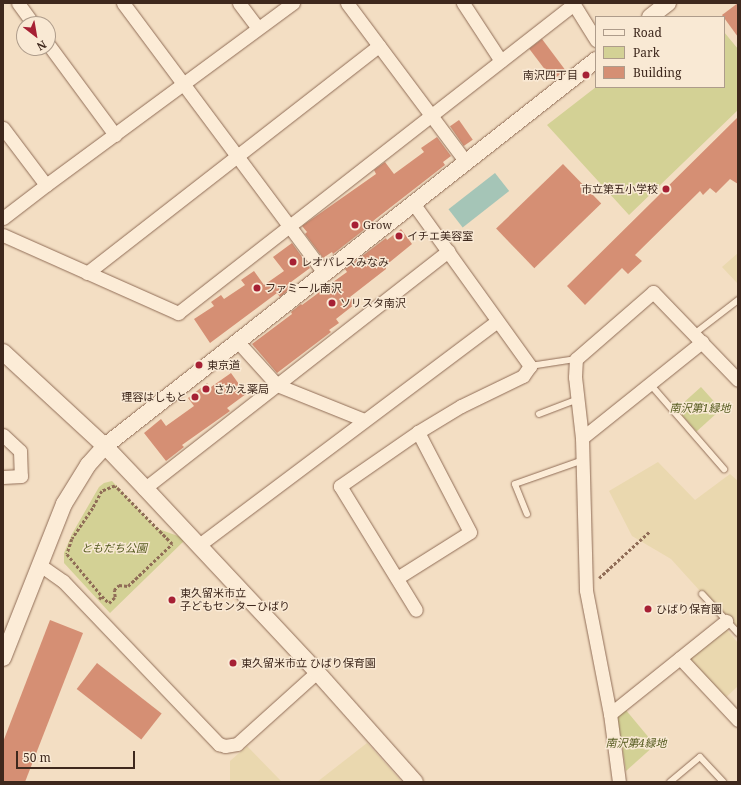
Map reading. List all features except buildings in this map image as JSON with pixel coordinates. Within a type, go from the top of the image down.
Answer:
[{"type":"street","points":[[18,3],[27,16]]},
{"type":"street","points":[[123,3],[325,274]]},
{"type":"street","points":[[239,3],[258,28]]},
{"type":"street","points":[[3,218],[293,3]]},
{"type":"street","points":[[347,3],[466,162]]},
{"type":"street","points":[[463,3],[501,61]]},
{"type":"street","points":[[651,16],[668,3]]},
{"type":"street","points":[[3,235],[178,313],[573,4],[595,38]]},
{"type":"street","points":[[87,273],[379,46]]},
{"type":"street","points":[[56,55],[115,134]]},
{"type":"street","points":[[3,658],[64,504],[88,465],[105,446],[595,61]]},
{"type":"street","points":[[3,128],[46,185]]},
{"type":"street","points":[[413,203],[448,251],[496,322],[530,366],[523,376],[461,406],[418,432],[340,486],[416,610]]},
{"type":"street","points":[[145,488],[448,251]]},
{"type":"street","points":[[619,782],[610,714],[586,590],[583,460],[575,377],[576,359],[652,292],[738,380]]},
{"type":"street","points":[[200,545],[496,322]]},
{"type":"street","points":[[582,438],[650,384],[698,338]]},
{"type":"street","points":[[238,342],[277,385],[364,420]]},
{"type":"street","points":[[3,352],[105,446],[200,545],[414,782]]},
{"type":"street","points":[[397,578],[470,532],[418,432]]},
{"type":"street","points":[[3,435],[20,451],[21,476],[3,477]]},
{"type":"street","points":[[40,565],[63,581],[90,608],[218,744],[225,746],[237,744],[316,672]]},
{"type":"street","points":[[610,714],[726,621]]},
{"type":"street","points":[[680,658],[738,720]]},
{"type":"lane","points":[[698,338],[738,300]]},
{"type":"lane","points":[[530,366],[576,359]]},
{"type":"lane","points":[[650,384],[724,469]]},
{"type":"lane","points":[[539,414],[578,399]]},
{"type":"lane","points":[[528,514],[515,484],[583,460]]},
{"type":"lane","points":[[702,594],[738,633]]},
{"type":"lane","points":[[670,782],[700,757],[723,782]]},
{"type":"path","points":[[115,486],[172,544],[128,586],[119,585],[114,590],[115,597],[109,603],[102,596],[67,554],[72,539],[93,508],[102,491],[115,486]]},
{"type":"path","points":[[586,590],[649,532]]},
{"type":"path","points":[[90,608],[102,596]]},
{"type":"shaded area","points":[[495,173],[509,191],[463,227],[449,209]]},
{"type":"shaded area","points":[[738,253],[738,284],[722,267]]},
{"type":"shaded area","points":[[658,462],[695,500],[730,474],[738,481],[738,633],[671,559],[632,536],[609,491]]},
{"type":"shaded area","points":[[722,624],[738,643],[738,686],[721,702],[680,658]]},
{"type":"shaded area","points":[[367,743],[402,782],[317,782]]},
{"type":"shaded area","points":[[247,746],[282,782],[230,782],[230,761]]},
{"type":"green space","points":[[725,33],[738,49],[738,110],[629,215],[547,125],[595,88],[725,88]]},
{"type":"green space","name":"南沢第1緑地","points":[[701,387],[721,409],[697,431],[676,409]]},
{"type":"green space","name":"ともだち公園","points":[[112,481],[156,528],[186,539],[110,613],[64,563],[64,553],[72,534],[99,487],[104,483]]},
{"type":"green space","name":"南沢第4緑地","points":[[625,709],[655,745],[626,771],[617,715]]},
{"type":"place","name":"南沢四丁目","points":[[586,75]]},
{"type":"place","name":"市立第五小学校","points":[[666,189]]},
{"type":"place","name":"Grow","points":[[355,225]]},
{"type":"place","name":"イチエ美容室","points":[[399,236]]},
{"type":"place","name":"レオパレスみなみ","points":[[293,262]]},
{"type":"place","name":"ファミール南沢","points":[[257,288]]},
{"type":"place","name":"ソリスタ南沢","points":[[332,303]]},
{"type":"place","name":"東京道","points":[[199,365]]},
{"type":"place","name":"さかえ薬局","points":[[206,389]]},
{"type":"place","name":"理容はしもと","points":[[195,397]]},
{"type":"place","name":"東久留米市立 子どもセンターひばり","points":[[172,600]]},
{"type":"place","name":"ひばり保育園","points":[[648,609]]},
{"type":"place","name":"東久留米市立 ひばり保育園","points":[[233,663]]}]
